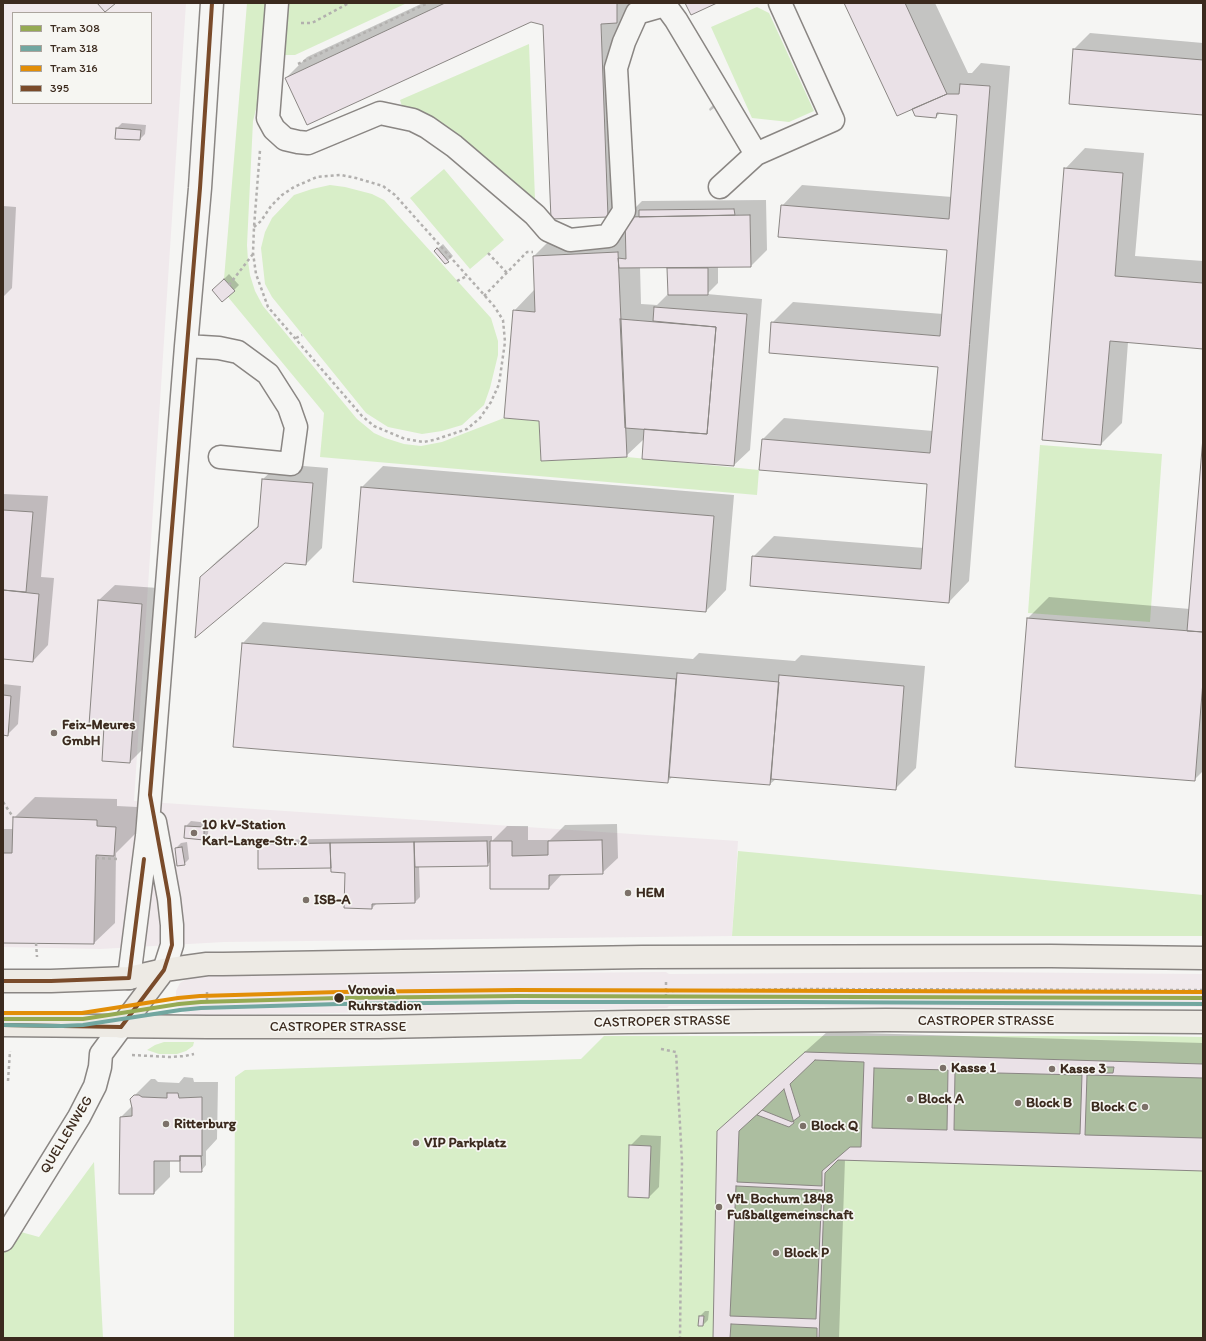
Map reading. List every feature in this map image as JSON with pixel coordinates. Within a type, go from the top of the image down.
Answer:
[{"type":"main road","points":[[3,981],[129,978],[164,970],[207,964],[650,957],[1051,956],[1203,958]]},
{"type":"main road","points":[[121,1027],[164,970]]},
{"type":"main road","points":[[121,1027],[129,978]]},
{"type":"main road","name":"CASTROPER STRASSE","points":[[3,1025],[121,1027],[379,1027],[628,1022],[886,1020],[1203,1022]]},
{"type":"street","points":[[129,978],[146,842],[200,188],[212,3]]},
{"type":"street","points":[[277,3],[268,118],[274,129],[285,139],[308,143],[380,113],[396,115],[414,120],[427,126],[454,146],[535,215],[548,230],[570,240],[608,236],[624,211],[616,68],[624,42],[637,13],[665,5],[676,20],[756,154]]},
{"type":"street","points":[[720,187],[756,154],[833,120],[780,3]]},
{"type":"street","points":[[186,346],[219,348],[238,352],[268,374],[289,407],[296,427],[291,464],[220,457]]},
{"type":"street","points":[[150,795],[165,873],[172,926],[172,945],[164,970]]},
{"type":"street","name":"QUELLENWEG","points":[[3,1240],[79,1117],[95,1086],[100,1067],[101,1054],[121,1027]]},
{"type":"path","points":[[312,24],[349,3]]},
{"type":"path","points":[[272,63],[293,67],[428,3]]},
{"type":"path","points":[[254,227],[261,221],[271,206],[282,195],[307,180],[317,177],[341,175],[356,178],[383,186],[395,195],[494,306],[503,320],[505,342],[499,384],[491,402],[480,418],[467,429],[423,442],[405,439],[374,426],[362,416],[268,307],[256,274],[253,253],[254,227],[261,134],[268,118]]},
{"type":"path","points":[[484,296],[527,252],[534,252]]},
{"type":"path","points":[[229,285],[253,253]]},
{"type":"path","points":[[488,253],[507,273]]},
{"type":"path","points":[[457,281],[467,276]]},
{"type":"path","points":[[296,338],[302,334]]},
{"type":"path","points":[[3,802],[13,817]]},
{"type":"path","points":[[666,979],[667,1002]]},
{"type":"path","points":[[207,989],[207,1002]]},
{"type":"path","points":[[666,991],[796,989],[1203,990]]},
{"type":"path","points":[[676,1052],[682,1161],[680,1338]]},
{"type":"shaded area","points":[[3,3],[186,3],[134,801],[738,841],[732,936],[224,942],[100,949],[3,947]]},
{"type":"shaded area","points":[[666,972],[669,974],[974,972],[1203,974],[1203,1007],[669,1006],[667,1008],[196,1015],[185,1013],[179,1009],[176,1002],[176,991],[180,983],[189,977],[198,976]]},
{"type":"green space","points":[[247,3],[266,3],[258,101],[253,121],[247,245],[250,275],[255,291],[263,306],[357,419],[374,433],[385,438],[404,444],[421,446],[442,442],[504,418],[539,421],[541,461],[627,457],[759,470],[757,495],[320,457],[324,413],[228,297],[234,291],[224,279]]},
{"type":"green space","points":[[285,3],[407,3],[295,55],[285,55],[281,45]]},
{"type":"green space","points":[[757,7],[769,13],[814,111],[789,122],[752,118],[711,27]]},
{"type":"green space","points":[[529,44],[535,199],[527,199],[404,112],[400,100]]},
{"type":"green space","points":[[444,169],[504,240],[470,269],[410,198]]},
{"type":"green space","points":[[330,185],[372,194],[384,200],[491,318],[498,341],[498,355],[490,388],[484,405],[462,425],[442,431],[422,434],[388,427],[366,413],[272,297],[265,284],[261,248],[265,232],[272,218],[294,195]]},
{"type":"green space","points":[[1040,445],[1162,454],[1150,622],[1028,613]]},
{"type":"green space","points":[[738,851],[1203,895],[1203,936],[732,936]]},
{"type":"green space","name":"VfL Bochum 1848 Fußballgemeinschaft","points":[[604,1036],[1203,1037],[1203,1338],[234,1338],[235,1077],[245,1070],[581,1059]]},
{"type":"green space","points":[[164,1042],[194,1042],[193,1046],[186,1051],[177,1054],[159,1054],[147,1050]]},
{"type":"green space","points":[[94,1162],[103,1338],[3,1338],[3,1227],[39,1237]]},
{"type":"building","points":[[97,3],[116,3],[105,12]]},
{"type":"building","points":[[445,3],[617,3],[617,23],[601,24],[608,217],[551,219],[543,25],[531,22],[307,125],[285,78]]},
{"type":"building","points":[[685,3],[717,3],[691,15]]},
{"type":"building","points":[[844,3],[905,3],[947,94],[897,116]]},
{"type":"building","points":[[1073,49],[1203,60],[1203,115],[1069,104]]},
{"type":"building","points":[[960,84],[990,86],[949,603],[750,586],[752,556],[921,569],[927,484],[759,470],[762,439],[930,453],[938,367],[769,353],[771,322],[940,336],[947,250],[778,237],[781,205],[949,219],[957,115],[937,113],[936,118],[915,116],[912,109],[947,94],[959,94]]},
{"type":"building","points":[[116,128],[141,130],[140,140],[115,139]]},
{"type":"building","points":[[1064,168],[1123,173],[1115,276],[1203,283],[1203,349],[1110,341],[1101,445],[1042,440]]},
{"type":"building","points":[[734,209],[735,215],[639,217],[639,210]]},
{"type":"building","points":[[750,215],[751,267],[619,268],[618,258],[626,259],[625,217]]},
{"type":"building","points":[[437,248],[449,262],[445,264],[434,251]]},
{"type":"building","points":[[618,252],[627,457],[541,461],[539,421],[504,418],[513,310],[535,312],[533,256]]},
{"type":"building","points":[[667,268],[708,268],[708,295],[668,295]]},
{"type":"building","points":[[224,279],[235,291],[222,302],[212,290]]},
{"type":"building","points":[[654,307],[747,314],[734,466],[642,459],[644,429],[707,434],[716,327],[653,321]]},
{"type":"building","points":[[620,319],[716,327],[707,434],[625,428]]},
{"type":"building","points":[[1203,437],[1203,632],[1187,631]]},
{"type":"building","points":[[262,479],[313,483],[306,565],[285,563],[195,638],[200,577],[258,527]]},
{"type":"building","points":[[361,487],[714,516],[706,612],[353,582]]},
{"type":"building","points":[[3,510],[33,512],[26,592],[3,590]]},
{"type":"building","points":[[3,590],[39,594],[33,662],[3,659]]},
{"type":"building","points":[[98,600],[142,604],[130,763],[102,761],[104,726],[89,725]]},
{"type":"building","points":[[1027,618],[1203,632],[1203,681],[1195,781],[1015,767]]},
{"type":"building","points":[[242,643],[676,679],[668,783],[233,747]]},
{"type":"building","points":[[677,673],[779,682],[770,785],[669,777]]},
{"type":"building","points":[[779,675],[904,686],[896,790],[771,779]]},
{"type":"building","points":[[3,695],[11,696],[8,736],[3,735]]},
{"type":"building","points":[[13,817],[97,820],[97,826],[116,827],[114,856],[96,855],[94,944],[3,943],[3,853],[12,853]]},
{"type":"building","name":"10 kV-Station Karl-Lange-Str. 2","points":[[185,826],[204,827],[204,840],[184,838]]},
{"type":"building","points":[[602,840],[603,874],[549,875],[549,889],[490,889],[490,841],[512,841],[512,856],[548,855],[548,841]]},
{"type":"building","points":[[487,841],[488,866],[415,867],[414,842]]},
{"type":"building","points":[[414,842],[415,903],[372,904],[372,909],[344,908],[345,873],[331,872],[330,843]]},
{"type":"building","points":[[330,843],[331,868],[258,869],[258,844]]},
{"type":"building","points":[[182,847],[185,865],[177,866],[175,848]]},
{"type":"building","points":[[805,1052],[1203,1064],[1203,1171],[838,1160],[825,1173],[819,1338],[713,1338],[717,1131]],"holes":[[[784,1089],[794,1123],[789,1127],[757,1115]]]},
{"type":"building","name":"Block Q","points":[[815,1060],[864,1062],[861,1147],[850,1147],[822,1171],[822,1186],[737,1182],[739,1131],[762,1110],[792,1122],[800,1116],[790,1084]]},
{"type":"building","points":[[1103,1067],[1114,1067],[1113,1073],[1104,1073]]},
{"type":"building","name":"Block A","points":[[874,1068],[948,1070],[947,1130],[872,1128]]},
{"type":"building","name":"Block B","points":[[955,1072],[1082,1075],[1080,1134],[954,1130]]},
{"type":"building","name":"Block C","points":[[1087,1075],[1203,1078],[1203,1138],[1085,1135]]},
{"type":"building","points":[[167,1093],[178,1093],[179,1098],[202,1097],[202,1156],[180,1156],[180,1161],[154,1161],[154,1194],[119,1194],[120,1117],[132,1116],[130,1099],[134,1095],[139,1095],[142,1097],[167,1098]]},
{"type":"building","points":[[629,1145],[651,1146],[649,1198],[628,1197]]},
{"type":"building","points":[[180,1156],[201,1156],[202,1172],[180,1172]]},
{"type":"building","name":"Block P","points":[[736,1186],[822,1190],[816,1319],[730,1316]]},
{"type":"building","points":[[699,1316],[704,1316],[703,1326],[698,1326]]},
{"type":"building","points":[[731,1324],[817,1328],[817,1338],[730,1338]]},
{"type":"tram line","name":"316","points":[[3,1013],[82,1013],[200,996],[339,992],[517,990],[1203,992]]},
{"type":"tram line","name":"308","points":[[3,1019],[83,1019],[201,1002],[339,998],[517,996],[1203,998]]},
{"type":"tram line","name":"318","points":[[3,1025],[83,1025],[201,1008],[339,1004],[517,1002],[1203,1004]]},
{"type":"transit line","name":"395","points":[[121,1027],[164,970],[172,945],[169,899],[150,795],[200,188],[212,3]]},
{"type":"transit line","name":"395","points":[[129,978],[144,859]]},
{"type":"transit line","name":"395","points":[[3,981],[129,978]]},
{"type":"transit line","name":"395","points":[[3,1025],[121,1027]]},
{"type":"place","name":"Feix-Meures GmbH","points":[[54,733]]},
{"type":"place","name":"10 kV-Station Karl-Lange-Str. 2","points":[[194,833]]},
{"type":"place","name":"HEM","points":[[628,893]]},
{"type":"place","name":"ISB-A","points":[[306,900]]},
{"type":"place","name":"Vonovia Ruhrstadion","points":[[339,998]]},
{"type":"place","name":"Kasse 1","points":[[943,1068]]},
{"type":"place","name":"Kasse 3","points":[[1052,1069]]},
{"type":"place","name":"Block A","points":[[910,1099]]},
{"type":"place","name":"Block B","points":[[1018,1103]]},
{"type":"place","name":"Block C","points":[[1145,1107]]},
{"type":"place","name":"Ritterburg","points":[[166,1124]]},
{"type":"place","name":"Block Q","points":[[803,1126]]},
{"type":"place","name":"VIP Parkplatz","points":[[416,1143]]},
{"type":"place","name":"VfL Bochum 1848 Fußballgemeinschaft","points":[[719,1207]]},
{"type":"place","name":"Block P","points":[[776,1253]]}]
